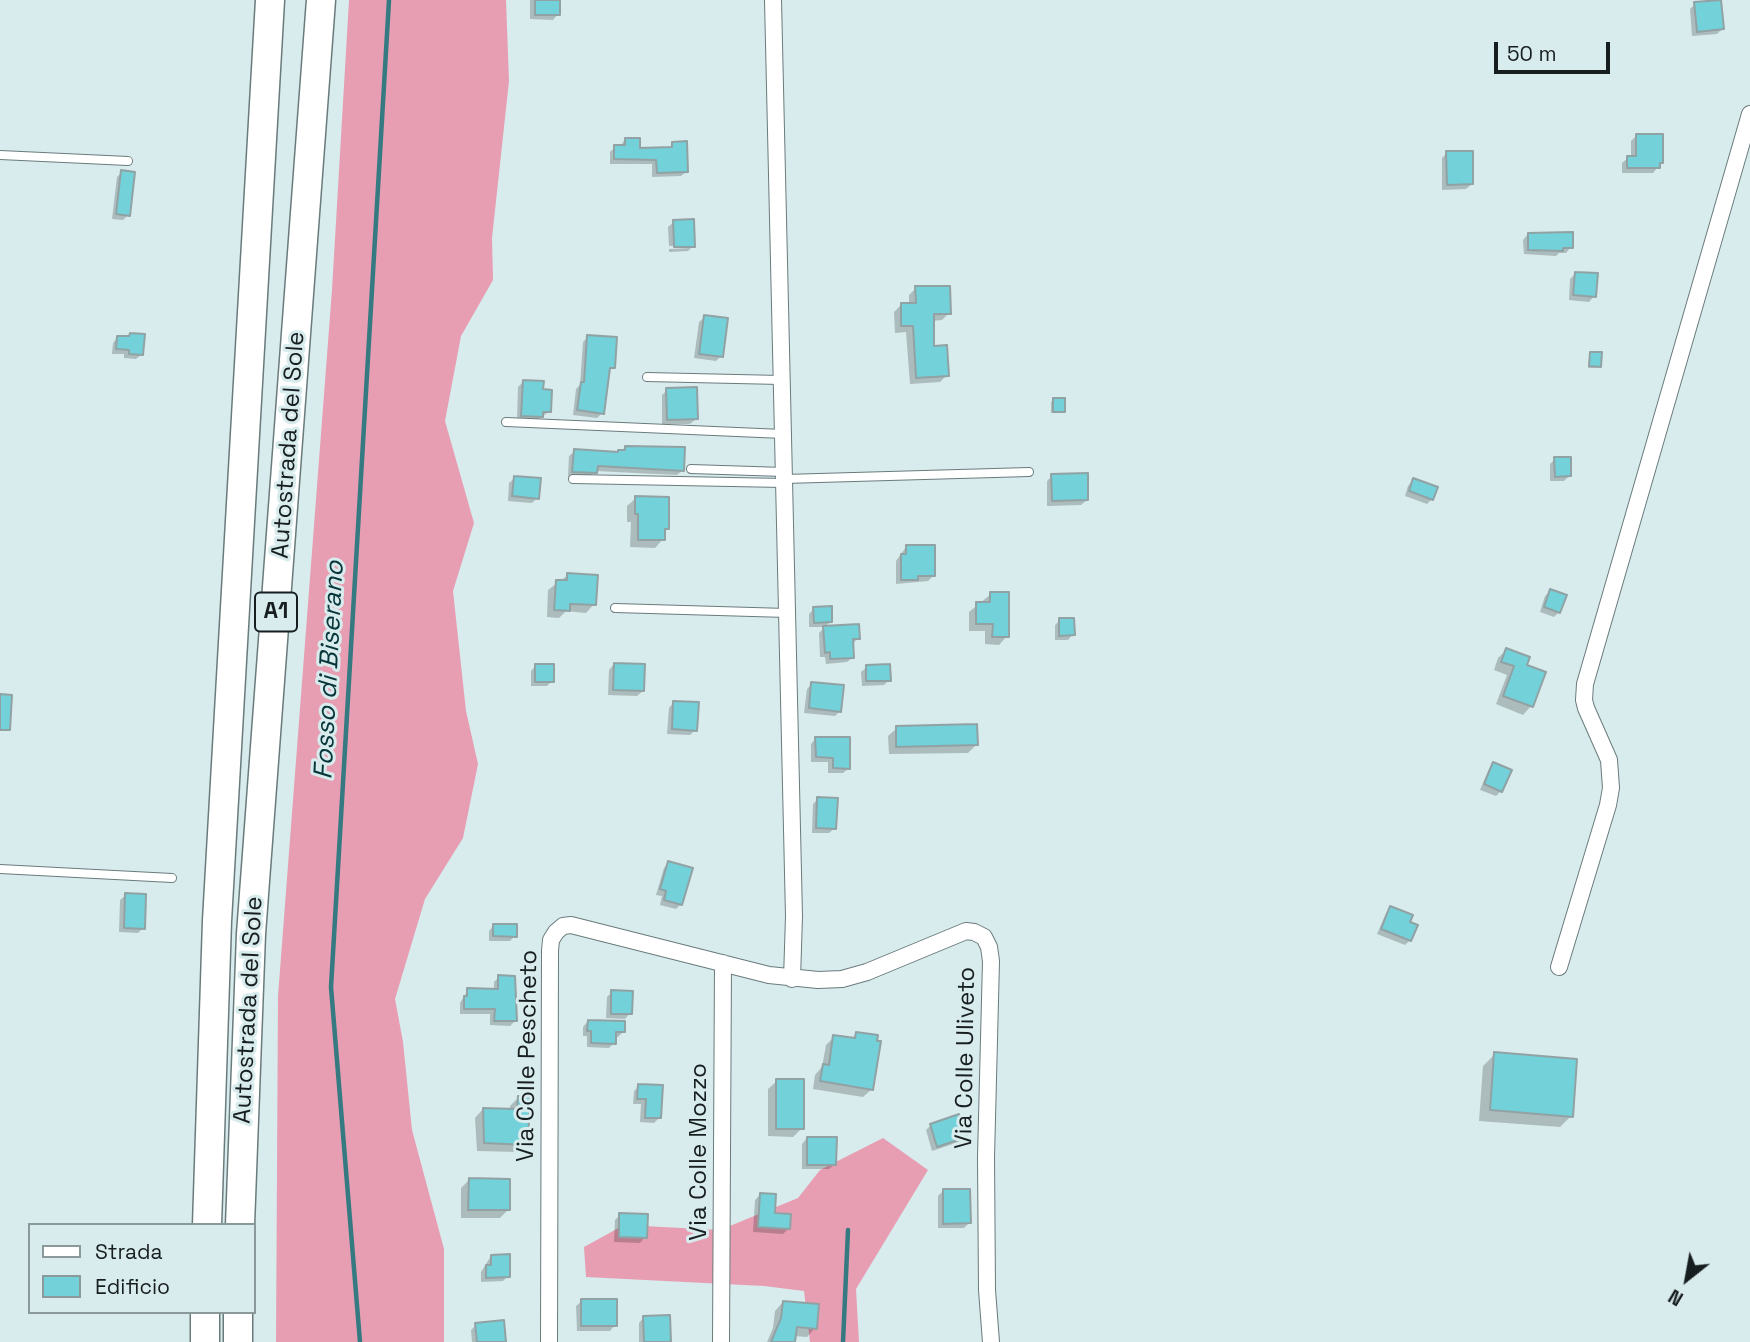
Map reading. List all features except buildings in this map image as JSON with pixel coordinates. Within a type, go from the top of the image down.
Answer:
[{"type":"highway","name":"Autostrada del Sole","points":[[207,1223],[218,906],[270,0]]},
{"type":"highway","name":"Autostrada del Sole","points":[[240,1223],[251,934],[321,0]]},
{"type":"highway","points":[[205,1314],[205,1342]]},
{"type":"highway","points":[[238,1314],[238,1342]]},
{"type":"street","points":[[773,0],[794,916],[792,979]]},
{"type":"street","points":[[1559,967],[1611,788],[1609,760],[1584,700],[1586,684],[1750,114]]},
{"type":"street","name":"Via Colle Pescheto","points":[[549,1342],[551,940],[559,929],[574,925],[792,979]]},
{"type":"street","name":"Via Colle Uliveto","points":[[792,979],[830,980],[867,972],[966,931],[979,934],[987,942],[991,961],[986,1157],[987,1290],[991,1342]]},
{"type":"street","name":"Via Colle Mozzo","points":[[721,1342],[723,963]]},
{"type":"lane","points":[[0,155],[128,161]]},
{"type":"lane","points":[[648,377],[781,380]]},
{"type":"lane","points":[[506,422],[783,434]]},
{"type":"lane","points":[[691,469],[784,478]]},
{"type":"lane","points":[[573,479],[784,478],[1029,472]]},
{"type":"lane","points":[[615,608],[787,613]]},
{"type":"lane","points":[[0,869],[172,878]]},
{"type":"shaded area","points":[[349,0],[506,0],[509,81],[492,238],[493,280],[461,336],[445,421],[474,523],[453,591],[466,711],[478,764],[463,838],[425,899],[395,999],[403,1042],[412,1130],[444,1249],[444,1342],[276,1342],[278,996],[332,290]]},
{"type":"shaded area","points":[[883,1138],[928,1170],[856,1289],[859,1342],[810,1342],[804,1291],[764,1286],[586,1277],[584,1247],[624,1225],[720,1230],[798,1198],[820,1170]]},
{"type":"waterway","name":"Fosso di Biserano","points":[[360,1342],[331,987],[389,0]]},
{"type":"waterway","points":[[843,1342],[848,1230]]}]
